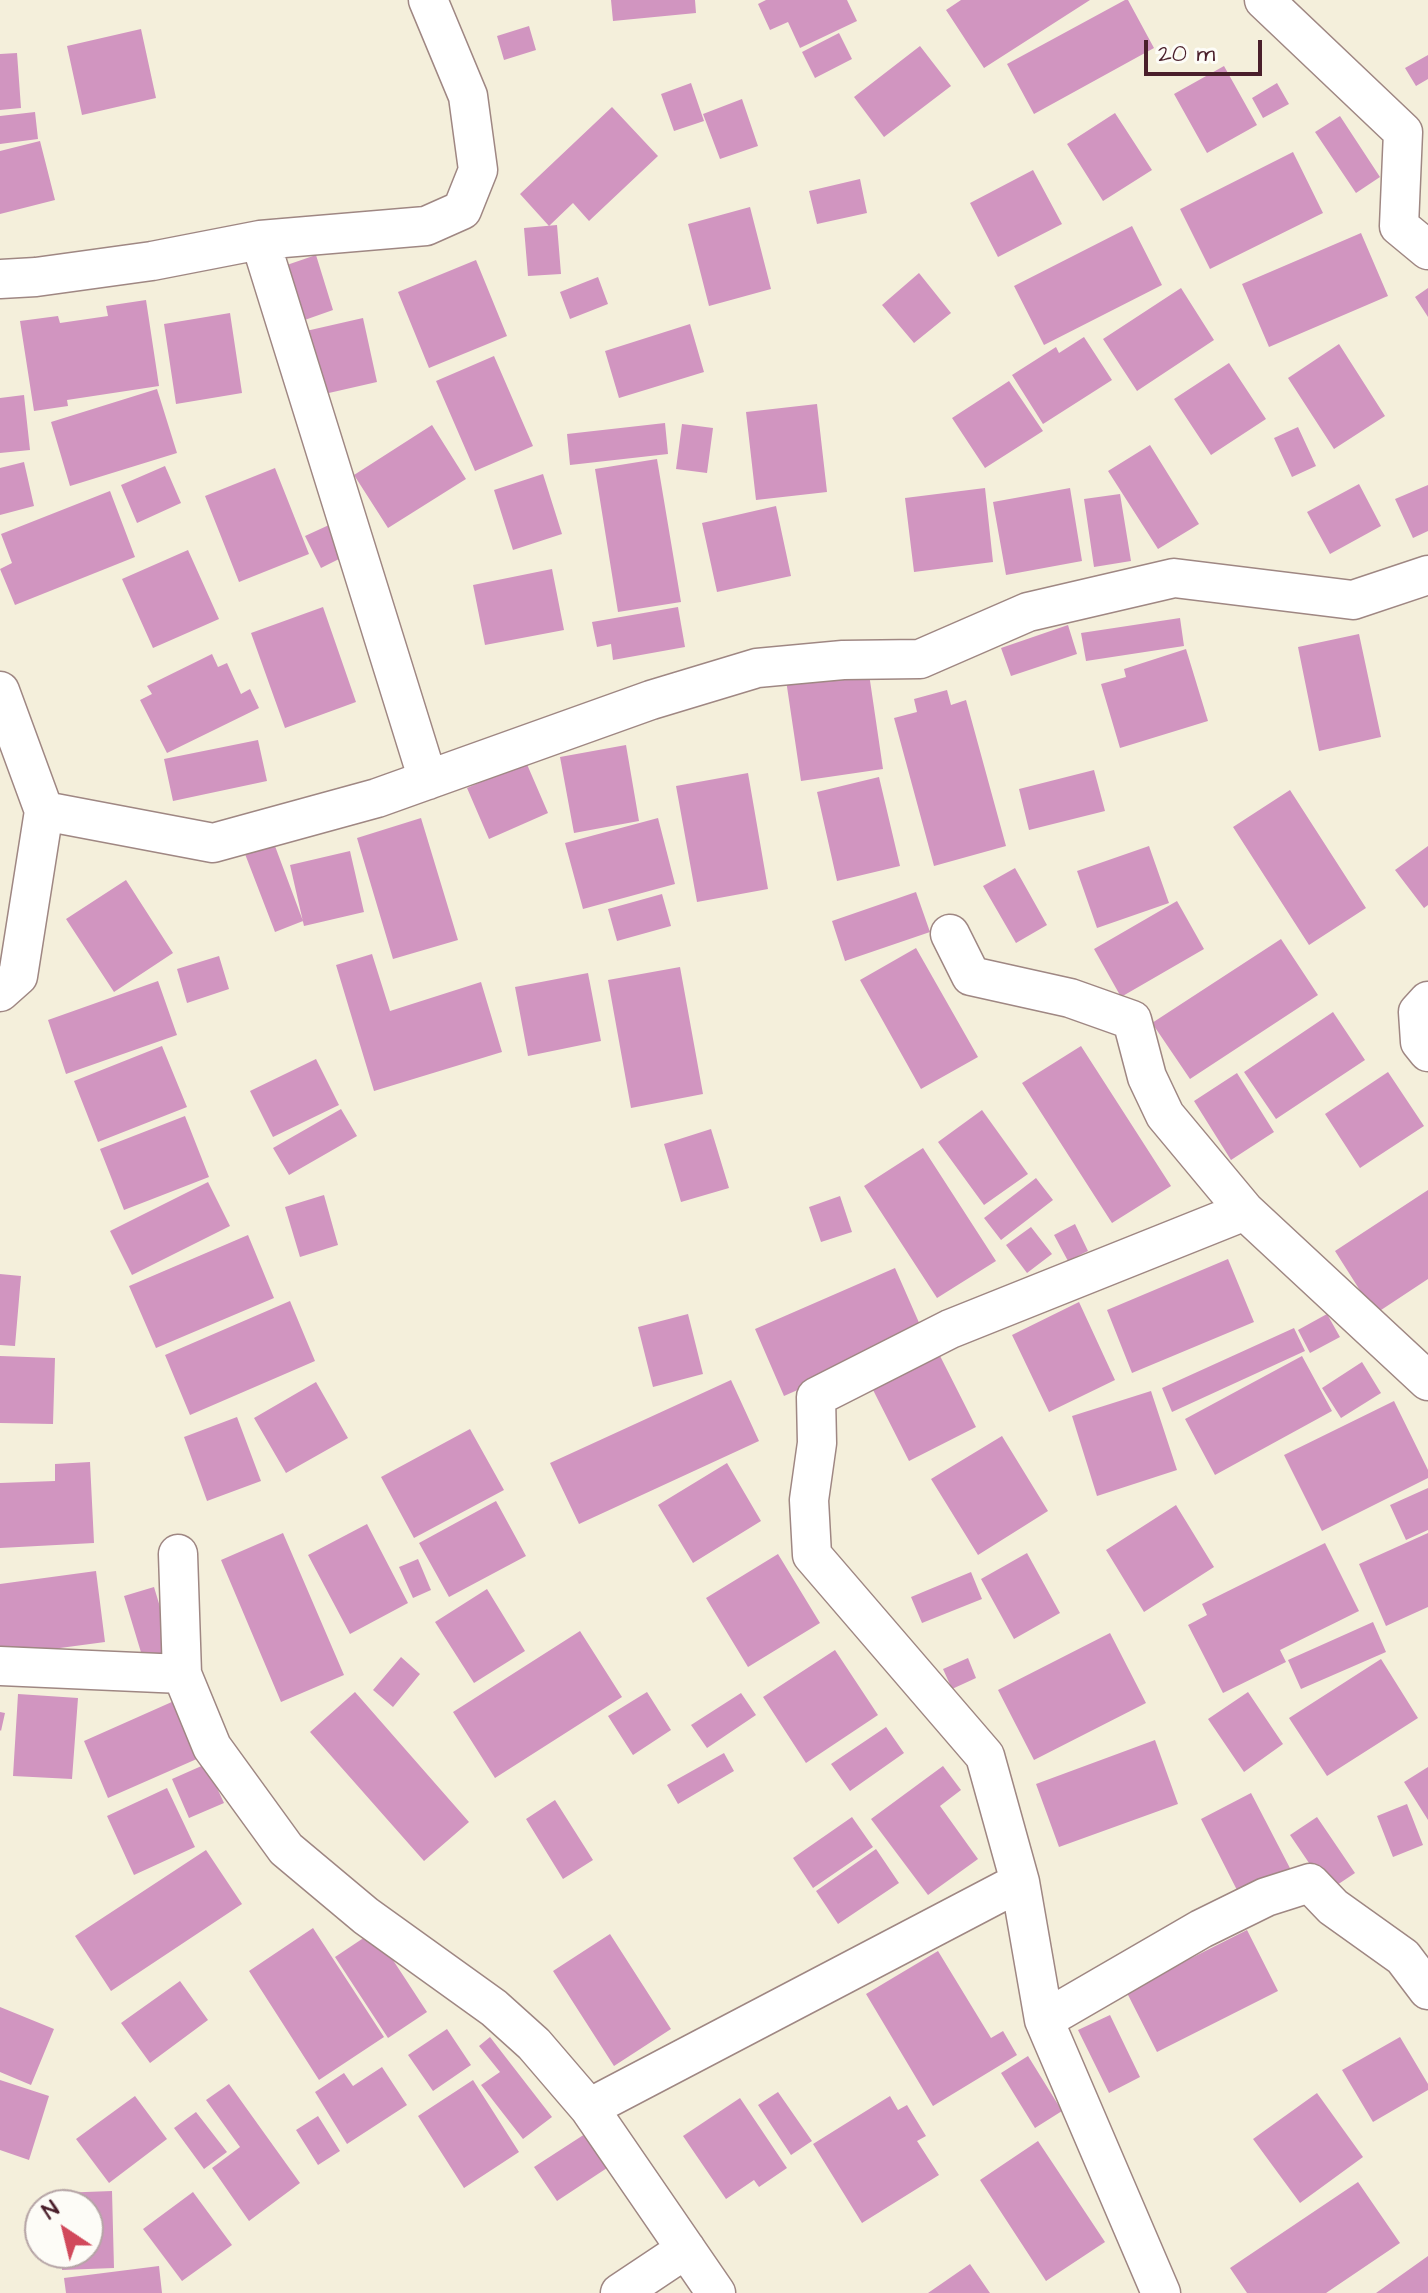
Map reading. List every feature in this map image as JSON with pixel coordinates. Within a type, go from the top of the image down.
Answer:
[{"type":"street","points":[[0,279],[152,261],[260,240],[426,226],[462,210],[478,170],[468,96],[428,0]]},
{"type":"street","points":[[1264,0],[1403,132],[1399,226],[1428,250]]},
{"type":"street","points":[[260,240],[428,780]]},
{"type":"street","points":[[44,811],[213,843],[377,798],[651,700],[757,668],[843,660],[920,659],[1028,612],[1174,578],[1353,600],[1428,575]]},
{"type":"street","points":[[0,691],[44,811],[18,976],[0,992]]},
{"type":"street","points":[[950,934],[971,976],[1070,998],[1132,1020],[1147,1077],[1165,1115],[1245,1211],[1428,1381]]},
{"type":"street","points":[[1428,1001],[1418,1012],[1420,1042],[1428,1052]]},
{"type":"street","points":[[1161,2293],[1044,2020],[1020,1882],[985,1756],[812,1555],[809,1500],[817,1443],[816,1397],[950,1329],[1245,1211]]},
{"type":"street","points":[[178,1554],[182,1674],[212,1747],[286,1849],[366,1916],[494,2008],[534,2044],[589,2108],[716,2293]]},
{"type":"street","points":[[0,1666],[182,1674]]},
{"type":"street","points":[[589,2108],[1020,1882]]},
{"type":"street","points":[[1044,2020],[1201,1929],[1266,1897],[1310,1883],[1333,1907],[1403,1957],[1428,1990]]},
{"type":"street","points":[[620,2293],[686,2249]]},
{"type":"building","points":[[611,0],[695,0],[696,13],[613,21]]},
{"type":"building","points":[[766,0],[847,0],[857,21],[800,48],[788,22],[770,30],[758,4]]},
{"type":"building","points":[[961,0],[1090,0],[984,68],[946,10]]},
{"type":"building","points":[[1128,0],[1154,48],[1034,114],[1007,64]]},
{"type":"building","points":[[529,26],[536,50],[504,60],[497,36]]},
{"type":"building","points":[[141,29],[156,98],[82,115],[67,46]]},
{"type":"building","points":[[839,33],[852,59],[815,78],[802,52]]},
{"type":"building","points":[[920,46],[951,86],[884,137],[854,97]]},
{"type":"building","points":[[17,53],[21,108],[0,110],[0,54]]},
{"type":"building","points":[[1428,55],[1428,79],[1416,86],[1405,68]]},
{"type":"building","points":[[1224,66],[1257,125],[1207,153],[1174,94]]},
{"type":"building","points":[[691,83],[704,121],[674,131],[661,94]]},
{"type":"building","points":[[1277,83],[1289,104],[1263,118],[1252,98]]},
{"type":"building","points":[[742,99],[758,146],[720,159],[703,114]]},
{"type":"building","points":[[612,107],[658,156],[589,221],[573,203],[549,226],[520,194]]},
{"type":"building","points":[[35,112],[38,139],[0,144],[0,116]]},
{"type":"building","points":[[1115,113],[1152,170],[1103,201],[1067,144]]},
{"type":"building","points":[[1340,116],[1380,177],[1356,193],[1315,132]]},
{"type":"building","points":[[40,141],[55,200],[0,214],[0,151]]},
{"type":"building","points":[[1293,152],[1323,213],[1210,269],[1180,209]]},
{"type":"building","points":[[1033,170],[1062,224],[998,257],[970,203]]},
{"type":"building","points":[[860,179],[867,213],[817,224],[809,191]]},
{"type":"building","points":[[750,207],[771,289],[709,306],[688,224]]},
{"type":"building","points":[[557,225],[561,274],[528,276],[524,228]]},
{"type":"building","points":[[1132,226],[1162,285],[1044,345],[1014,286]]},
{"type":"building","points":[[1361,233],[1388,296],[1269,347],[1242,284]]},
{"type":"building","points":[[316,255],[333,310],[299,322],[281,267]]},
{"type":"building","points":[[476,260],[507,336],[429,368],[398,292]]},
{"type":"building","points":[[919,273],[951,313],[914,343],[882,305]]},
{"type":"building","points":[[598,277],[608,304],[570,319],[560,292]]},
{"type":"building","points":[[1181,288],[1214,340],[1137,391],[1103,339]]},
{"type":"building","points":[[1428,288],[1428,317],[1415,297]]},
{"type":"building","points":[[146,300],[159,386],[67,400],[68,406],[34,411],[20,321],[58,316],[60,323],[108,316],[106,306]]},
{"type":"building","points":[[230,313],[242,393],[176,404],[164,324]]},
{"type":"building","points":[[363,318],[377,382],[320,395],[306,331]]},
{"type":"building","points":[[690,324],[704,372],[619,398],[605,351]]},
{"type":"building","points":[[1084,337],[1112,380],[1043,424],[1012,375],[1056,347],[1059,353]]},
{"type":"building","points":[[1339,344],[1385,416],[1334,449],[1288,378]]},
{"type":"building","points":[[494,356],[533,446],[475,471],[436,381]]},
{"type":"building","points":[[1229,363],[1266,419],[1211,455],[1174,399]]},
{"type":"building","points":[[1009,381],[1043,431],[985,468],[952,418]]},
{"type":"building","points":[[157,389],[177,453],[70,486],[51,422]]},
{"type":"building","points":[[24,395],[30,450],[0,453],[0,398]]},
{"type":"building","points":[[817,404],[827,492],[756,500],[746,412]]},
{"type":"building","points":[[665,423],[668,454],[570,465],[567,434]]},
{"type":"building","points":[[682,424],[713,428],[707,473],[676,469]]},
{"type":"building","points":[[432,425],[466,479],[388,528],[354,475]]},
{"type":"building","points":[[1298,427],[1316,466],[1292,477],[1274,438]]},
{"type":"building","points":[[1150,445],[1199,524],[1158,549],[1108,471]]},
{"type":"building","points":[[657,459],[681,602],[618,612],[595,469]]},
{"type":"building","points":[[24,462],[34,506],[0,515],[0,468]]},
{"type":"building","points":[[165,466],[181,503],[137,523],[121,485]]},
{"type":"building","points":[[275,468],[309,554],[239,582],[205,496]]},
{"type":"building","points":[[543,474],[562,534],[513,550],[494,490]]},
{"type":"building","points":[[1359,484],[1381,526],[1330,554],[1307,512]]},
{"type":"building","points":[[1428,485],[1428,531],[1413,538],[1395,499]]},
{"type":"building","points":[[985,488],[993,562],[914,572],[905,498]]},
{"type":"building","points":[[1070,488],[1082,561],[1006,575],[993,502]]},
{"type":"building","points":[[110,491],[135,557],[15,605],[0,569],[12,563],[1,534]]},
{"type":"building","points":[[1120,494],[1131,561],[1094,567],[1084,499]]},
{"type":"building","points":[[776,506],[791,576],[717,592],[702,523]]},
{"type":"building","points":[[329,525],[343,557],[321,568],[305,536]]},
{"type":"building","points":[[188,550],[219,619],[153,648],[122,579]]},
{"type":"building","points":[[552,569],[564,630],[485,645],[473,585]]},
{"type":"building","points":[[323,607],[356,702],[285,728],[251,633]]},
{"type":"building","points":[[678,607],[685,647],[613,660],[611,644],[597,647],[592,622]]},
{"type":"building","points":[[1180,618],[1184,646],[1086,661],[1081,633]]},
{"type":"building","points":[[1068,625],[1077,654],[1011,676],[1001,648]]},
{"type":"building","points":[[1359,634],[1381,737],[1319,751],[1298,647]]},
{"type":"building","points":[[1186,649],[1208,721],[1120,748],[1101,684],[1126,677],[1124,669]]},
{"type":"building","points":[[212,654],[218,667],[227,663],[241,694],[250,689],[259,708],[167,753],[140,700],[152,694],[147,686]]},
{"type":"building","points":[[868,667],[883,769],[801,781],[786,680]]},
{"type":"building","points":[[947,690],[951,705],[966,700],[1006,846],[934,866],[894,718],[917,712],[914,699]]},
{"type":"building","points":[[258,740],[267,781],[173,801],[164,759]]},
{"type":"building","points":[[626,745],[639,821],[574,833],[560,757]]},
{"type":"building","points":[[526,762],[548,813],[489,839],[467,788]]},
{"type":"building","points":[[1094,770],[1105,811],[1029,830],[1019,789]]},
{"type":"building","points":[[748,773],[768,889],[697,902],[676,786]]},
{"type":"building","points":[[879,777],[900,866],[837,881],[817,792]]},
{"type":"building","points":[[1290,790],[1366,908],[1309,945],[1233,827]]},
{"type":"building","points":[[421,818],[458,940],[393,959],[357,838]]},
{"type":"building","points":[[658,818],[675,884],[583,909],[565,843]]},
{"type":"building","points":[[269,830],[303,921],[275,932],[240,841]]},
{"type":"building","points":[[1149,846],[1169,903],[1097,928],[1077,871]]},
{"type":"building","points":[[1428,846],[1428,905],[1424,908],[1395,870]]},
{"type":"building","points":[[350,851],[364,912],[304,926],[290,865]]},
{"type":"building","points":[[1015,868],[1047,925],[1016,943],[983,886]]},
{"type":"building","points":[[126,880],[173,953],[114,992],[66,919]]},
{"type":"building","points":[[916,892],[930,932],[845,961],[832,921]]},
{"type":"building","points":[[662,894],[671,926],[617,941],[608,909]]},
{"type":"building","points":[[1177,901],[1204,949],[1121,997],[1094,949]]},
{"type":"building","points":[[1281,939],[1318,995],[1190,1079],[1152,1023]]},
{"type":"building","points":[[916,948],[978,1057],[921,1089],[860,980]]},
{"type":"building","points":[[372,954],[390,1011],[481,982],[502,1052],[374,1091],[336,965]]},
{"type":"building","points":[[219,956],[229,989],[187,1003],[177,969]]},
{"type":"building","points":[[680,967],[703,1094],[631,1108],[608,980]]},
{"type":"building","points":[[588,973],[601,1041],[528,1056],[515,987]]},
{"type":"building","points":[[158,981],[177,1035],[66,1074],[48,1020]]},
{"type":"building","points":[[1333,1012],[1365,1060],[1276,1119],[1244,1072]]},
{"type":"building","points":[[162,1046],[187,1107],[98,1142],[74,1081]]},
{"type":"building","points":[[1081,1046],[1171,1186],[1112,1223],[1022,1083]]},
{"type":"building","points":[[316,1059],[339,1105],[273,1137],[250,1091]]},
{"type":"building","points":[[1388,1072],[1424,1126],[1360,1168],[1325,1114]]},
{"type":"building","points":[[1237,1073],[1274,1132],[1231,1160],[1194,1101]]},
{"type":"building","points":[[341,1109],[357,1136],[289,1175],[273,1148]]},
{"type":"building","points":[[982,1110],[1028,1174],[984,1205],[938,1142]]},
{"type":"building","points":[[185,1116],[209,1177],[124,1210],[100,1149]]},
{"type":"building","points":[[711,1129],[729,1188],[681,1202],[664,1144]]},
{"type":"building","points":[[923,1148],[996,1261],[937,1298],[864,1186]]},
{"type":"building","points":[[1036,1178],[1053,1200],[1001,1240],[984,1218]]},
{"type":"building","points":[[208,1182],[230,1226],[132,1275],[110,1231]]},
{"type":"building","points":[[1428,1190],[1428,1279],[1375,1314],[1335,1251]]},
{"type":"building","points":[[324,1195],[338,1245],[300,1257],[285,1207]]},
{"type":"building","points":[[840,1196],[852,1232],[821,1242],[809,1207]]},
{"type":"building","points":[[1075,1224],[1088,1251],[1068,1261],[1054,1235]]},
{"type":"building","points":[[1031,1227],[1052,1254],[1027,1273],[1006,1245]]},
{"type":"building","points":[[248,1235],[274,1298],[156,1348],[129,1286]]},
{"type":"building","points":[[1228,1259],[1254,1322],[1132,1373],[1107,1310]]},
{"type":"building","points":[[895,1268],[924,1334],[784,1396],[755,1329]]},
{"type":"building","points":[[0,1274],[21,1276],[15,1346],[0,1345]]},
{"type":"building","points":[[290,1301],[315,1361],[190,1415],[165,1355]]},
{"type":"building","points":[[1079,1302],[1115,1380],[1049,1412],[1012,1335]]},
{"type":"building","points":[[688,1314],[703,1374],[653,1387],[638,1327]]},
{"type":"building","points":[[1327,1314],[1340,1337],[1310,1353],[1298,1330]]},
{"type":"building","points":[[1294,1328],[1305,1351],[1172,1412],[1162,1388]]},
{"type":"building","points":[[935,1346],[976,1427],[909,1461],[868,1380]]},
{"type":"building","points":[[0,1356],[55,1358],[53,1424],[0,1423]]},
{"type":"building","points":[[1302,1356],[1332,1411],[1215,1475],[1185,1419]]},
{"type":"building","points":[[1362,1362],[1381,1393],[1341,1418],[1322,1388]]},
{"type":"building","points":[[731,1380],[759,1441],[579,1524],[550,1463]]},
{"type":"building","points":[[316,1382],[348,1438],[286,1473],[254,1418]]},
{"type":"building","points":[[1151,1391],[1177,1470],[1097,1496],[1072,1416]]},
{"type":"building","points":[[1394,1401],[1428,1470],[1428,1478],[1322,1531],[1284,1455]]},
{"type":"building","points":[[237,1417],[261,1481],[207,1501],[184,1437]]},
{"type":"building","points":[[470,1429],[504,1490],[414,1538],[381,1477]]},
{"type":"building","points":[[1002,1436],[1048,1511],[978,1555],[931,1479]]},
{"type":"building","points":[[90,1462],[94,1543],[0,1548],[0,1483],[55,1481],[55,1464]]},
{"type":"building","points":[[727,1463],[761,1521],[693,1563],[658,1505]]},
{"type":"building","points":[[1428,1488],[1428,1530],[1406,1540],[1390,1505]]},
{"type":"building","points":[[496,1501],[526,1556],[449,1597],[419,1543]]},
{"type":"building","points":[[1176,1505],[1214,1567],[1144,1612],[1106,1550]]},
{"type":"building","points":[[367,1524],[408,1603],[350,1634],[308,1555]]},
{"type":"building","points":[[283,1533],[344,1675],[281,1702],[221,1560]]},
{"type":"building","points":[[1428,1533],[1428,1607],[1386,1626],[1359,1564]]},
{"type":"building","points":[[1325,1543],[1359,1611],[1280,1650],[1286,1662],[1223,1693],[1188,1625],[1207,1615],[1202,1604]]},
{"type":"building","points":[[1027,1553],[1060,1613],[1014,1639],[981,1579]]},
{"type":"building","points":[[778,1554],[820,1623],[748,1667],[706,1598]]},
{"type":"building","points":[[418,1559],[431,1590],[413,1598],[399,1567]]},
{"type":"building","points":[[96,1571],[105,1642],[0,1656],[0,1584]]},
{"type":"building","points":[[971,1572],[982,1599],[922,1623],[911,1597]]},
{"type":"building","points":[[154,1587],[173,1650],[143,1659],[124,1596]]},
{"type":"building","points":[[487,1589],[525,1651],[474,1683],[435,1622]]},
{"type":"building","points":[[1373,1622],[1386,1652],[1301,1689],[1288,1660]]},
{"type":"building","points":[[580,1631],[622,1697],[495,1778],[453,1712]]},
{"type":"building","points":[[1110,1633],[1146,1703],[1034,1760],[998,1690]]},
{"type":"building","points":[[835,1650],[878,1715],[806,1763],[763,1697]]},
{"type":"building","points":[[401,1657],[420,1674],[393,1707],[373,1690]]},
{"type":"building","points":[[968,1658],[976,1678],[952,1689],[943,1669]]},
{"type":"building","points":[[1381,1659],[1418,1718],[1327,1776],[1289,1718]]},
{"type":"building","points":[[355,1692],[469,1822],[424,1861],[310,1732]]},
{"type":"building","points":[[647,1692],[671,1730],[633,1755],[608,1716]]},
{"type":"building","points":[[1248,1692],[1283,1744],[1244,1772],[1208,1719]]},
{"type":"building","points":[[741,1693],[756,1715],[707,1748],[691,1725]]},
{"type":"building","points":[[18,1694],[78,1698],[72,1779],[13,1776]]},
{"type":"building","points":[[174,1701],[199,1758],[108,1798],[84,1741]]},
{"type":"building","points":[[0,1712],[5,1713],[1,1731],[0,1730]]},
{"type":"building","points":[[886,1727],[904,1753],[850,1791],[831,1764]]},
{"type":"building","points":[[1155,1740],[1178,1804],[1059,1847],[1036,1784]]},
{"type":"building","points":[[724,1753],[734,1771],[678,1804],[667,1785]]},
{"type":"building","points":[[206,1764],[224,1803],[189,1818],[172,1779]]},
{"type":"building","points":[[943,1766],[961,1790],[940,1806],[978,1859],[928,1895],[871,1819]]},
{"type":"building","points":[[1428,1767],[1428,1820],[1404,1782]]},
{"type":"building","points":[[167,1788],[195,1847],[134,1875],[107,1816]]},
{"type":"building","points":[[1251,1793],[1292,1872],[1241,1898],[1201,1819]]},
{"type":"building","points":[[555,1800],[593,1860],[563,1879],[526,1819]]},
{"type":"building","points":[[1407,1804],[1423,1845],[1393,1857],[1377,1816]]},
{"type":"building","points":[[852,1817],[873,1847],[813,1888],[793,1858]]},
{"type":"building","points":[[1317,1817],[1355,1873],[1328,1891],[1290,1835]]},
{"type":"building","points":[[876,1849],[899,1883],[838,1924],[816,1891]]},
{"type":"building","points":[[206,1850],[242,1904],[111,1991],[75,1936]]},
{"type":"building","points":[[313,1928],[384,2037],[319,2080],[249,1971]]},
{"type":"building","points":[[1247,1930],[1278,1991],[1157,2052],[1126,1991]]},
{"type":"building","points":[[374,1931],[427,2012],[388,2038],[335,1957]]},
{"type":"building","points":[[610,1934],[671,2029],[614,2066],[553,1971]]},
{"type":"building","points":[[938,1951],[991,2038],[1003,2031],[1017,2055],[933,2106],[866,1994]]},
{"type":"building","points":[[180,1981],[208,2020],[150,2063],[121,2023]]},
{"type":"building","points":[[0,2007],[54,2029],[31,2085],[0,2072]]},
{"type":"building","points":[[1110,2015],[1140,2077],[1109,2093],[1078,2030]]},
{"type":"building","points":[[447,2029],[471,2065],[433,2091],[408,2055]]},
{"type":"building","points":[[490,2037],[552,2117],[523,2139],[481,2085],[500,2072],[479,2046]]},
{"type":"building","points":[[1400,2037],[1428,2084],[1428,2090],[1373,2122],[1342,2070]]},
{"type":"building","points":[[1028,2056],[1062,2111],[1035,2128],[1001,2073]]},
{"type":"building","points":[[382,2067],[407,2105],[347,2144],[315,2092],[344,2073],[353,2086]]},
{"type":"building","points":[[0,2080],[49,2096],[29,2160],[0,2150]]},
{"type":"building","points":[[473,2080],[519,2152],[464,2188],[418,2116]]},
{"type":"building","points":[[229,2084],[300,2183],[249,2221],[212,2168],[240,2147],[206,2100]]},
{"type":"building","points":[[778,2092],[812,2141],[791,2155],[758,2105]]},
{"type":"building","points":[[1317,2093],[1363,2157],[1300,2203],[1253,2139]]},
{"type":"building","points":[[135,2096],[167,2139],[109,2183],[76,2139]]},
{"type":"building","points":[[890,2096],[898,2110],[907,2105],[926,2136],[917,2141],[939,2175],[862,2223],[813,2144]]},
{"type":"building","points":[[740,2098],[787,2168],[759,2187],[754,2180],[726,2199],[683,2136]]},
{"type":"building","points":[[196,2112],[227,2152],[204,2169],[174,2128]]},
{"type":"building","points":[[318,2116],[340,2151],[318,2165],[296,2130]]},
{"type":"building","points":[[585,2134],[607,2168],[557,2201],[534,2167]]},
{"type":"building","points":[[1038,2141],[1105,2242],[1046,2281],[980,2180]]},
{"type":"building","points":[[1358,2182],[1400,2243],[1326,2293],[1247,2293],[1230,2268]]},
{"type":"building","points":[[104,2191],[112,2191],[114,2268],[104,2268]]},
{"type":"building","points":[[193,2192],[232,2245],[182,2281],[143,2229]]},
{"type":"building","points":[[1428,2256],[1428,2293],[1376,2293]]},
{"type":"building","points":[[970,2264],[990,2293],[928,2293]]},
{"type":"building","points":[[159,2266],[162,2293],[66,2293],[64,2278]]}]
